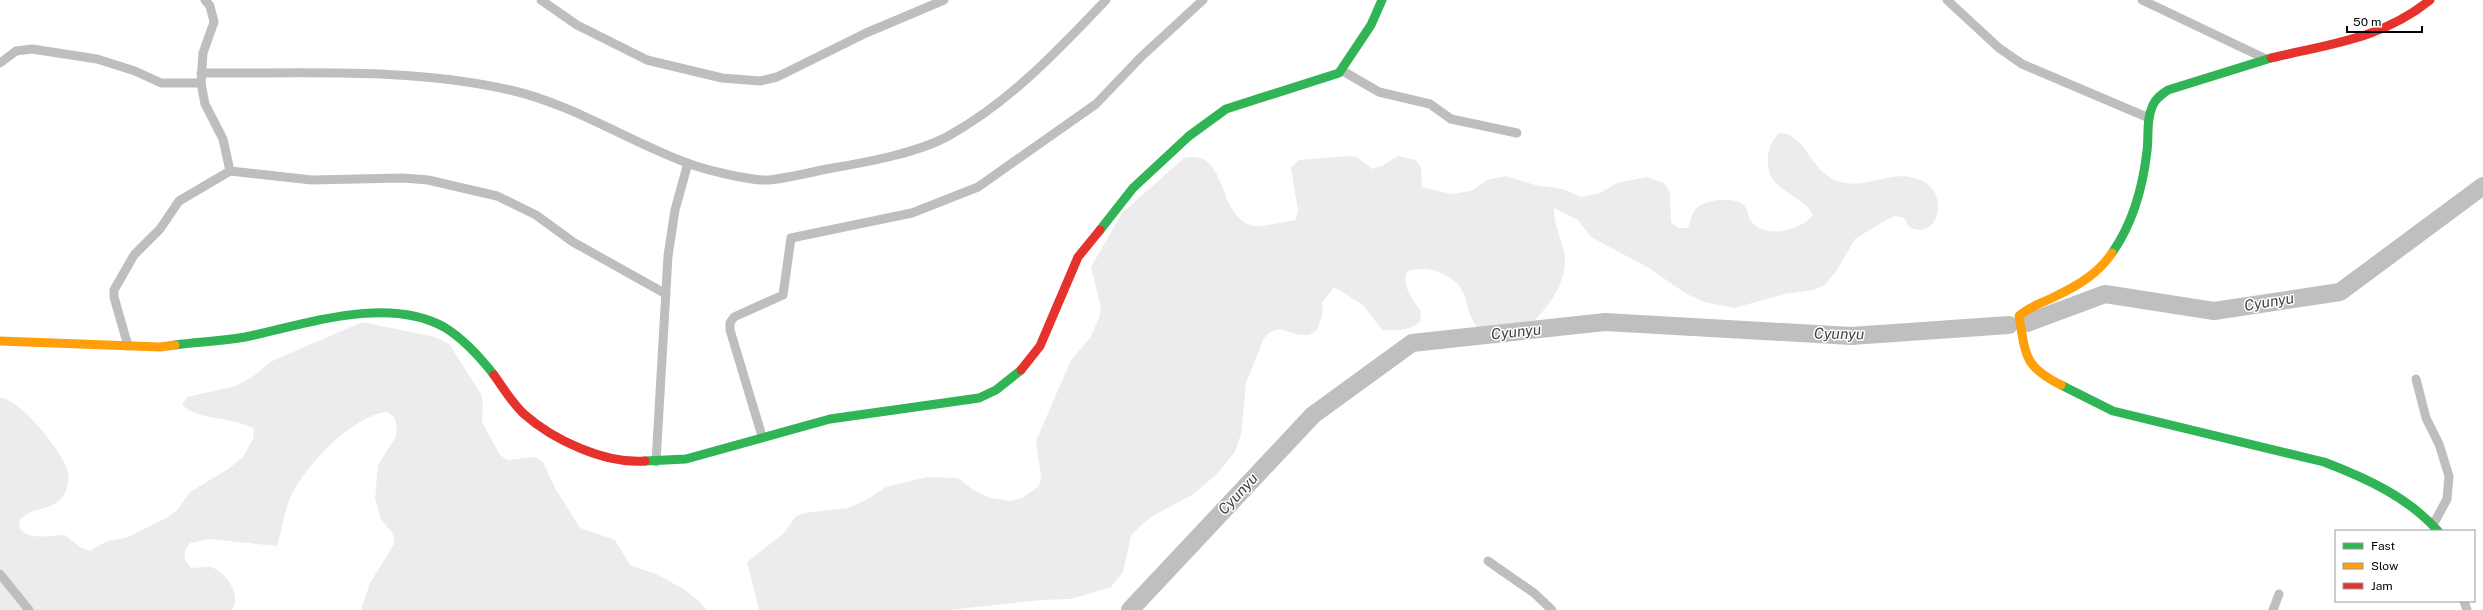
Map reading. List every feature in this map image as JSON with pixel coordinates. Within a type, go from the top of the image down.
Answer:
[{"type":"street","points":[[205,0],[210,6],[214,22],[203,53],[200,83],[206,104],[224,139],[230,171]]},
{"type":"street","points":[[541,0],[577,25],[647,60],[722,78],[760,81],[781,75],[866,33],[944,0]]},
{"type":"street","points":[[201,73],[384,74],[434,77],[471,83],[536,98],[688,163],[751,179],[768,180],[858,163],[903,152],[949,136],[1010,94],[1048,61],[1106,0]]},
{"type":"street","points":[[762,436],[730,323],[734,317],[783,295],[791,238],[912,213],[978,187],[1096,104],[1141,57],[1203,0]]},
{"type":"street","points":[[0,341],[160,348],[244,337],[311,320],[361,314],[400,315],[421,319],[443,327],[464,341],[485,364],[523,413],[552,436],[596,454],[636,462],[686,459],[762,436],[830,419],[987,396],[1033,358],[1040,346],[1078,257],[1113,211],[1150,171],[1189,136],[1226,109],[1331,76],[1341,70],[1371,25],[1382,0]]},
{"type":"street","points":[[1947,0],[1999,48],[2022,64],[2149,118]]},
{"type":"street","points":[[2142,0],[2160,10],[2266,59]]},
{"type":"street","points":[[2416,379],[2426,418],[2439,444],[2449,476],[2447,499],[2436,528],[2408,504],[2357,474],[2324,462],[2113,411],[2040,374],[2033,367],[2026,355],[2019,316],[2027,309],[2087,279],[2098,270],[2119,244],[2137,204],[2147,157],[2149,118],[2155,98],[2168,90],[2266,59],[2391,28],[2410,18],[2430,0]]},
{"type":"street","points":[[0,63],[16,51],[32,49],[98,60],[135,71],[161,83],[200,83]]},
{"type":"street","points":[[1341,70],[1380,92],[1430,104],[1451,119],[1517,133]]},
{"type":"street","points":[[656,462],[668,256],[675,210],[688,163]]},
{"type":"street","points":[[128,346],[114,297],[114,290],[134,255],[160,229],[179,201],[230,171],[312,180],[403,178],[428,180],[497,196],[536,215],[572,242],[666,294]]},
{"type":"street","points":[[1488,561],[1534,593],[1552,610]]},
{"type":"street","points":[[0,574],[29,610]]},
{"type":"street","points":[[2273,610],[2279,594]]},
{"type":"shaded area","points":[[1779,133],[1788,134],[1795,139],[1820,169],[1837,181],[1860,183],[1903,176],[1915,178],[1926,183],[1933,189],[1937,197],[1937,215],[1934,223],[1928,228],[1919,230],[1909,227],[1904,218],[1895,216],[1855,239],[1837,270],[1825,285],[1814,290],[1785,294],[1734,308],[1704,302],[1685,293],[1649,268],[1591,237],[1578,220],[1554,208],[1555,222],[1563,248],[1565,262],[1563,275],[1551,301],[1541,314],[1517,334],[1504,340],[1491,343],[1480,332],[1470,316],[1465,297],[1457,284],[1445,274],[1422,269],[1407,271],[1407,287],[1421,312],[1420,322],[1411,327],[1397,330],[1382,330],[1363,305],[1334,287],[1322,303],[1323,312],[1317,330],[1309,335],[1299,335],[1280,329],[1270,332],[1264,338],[1246,383],[1241,434],[1235,452],[1216,475],[1192,495],[1151,517],[1137,529],[1131,536],[1123,572],[1111,587],[1071,599],[1042,600],[949,610],[759,610],[747,562],[784,533],[795,517],[804,513],[848,508],[868,499],[886,487],[927,477],[958,478],[973,490],[990,498],[1010,501],[1022,498],[1039,486],[1041,476],[1036,441],[1071,360],[1090,338],[1099,318],[1101,308],[1091,267],[1122,213],[1184,158],[1198,157],[1209,163],[1222,185],[1233,211],[1242,221],[1254,226],[1263,226],[1296,220],[1298,210],[1291,168],[1299,160],[1348,156],[1357,157],[1372,169],[1382,166],[1398,156],[1416,160],[1421,168],[1422,187],[1451,194],[1471,191],[1487,180],[1506,176],[1535,185],[1562,189],[1581,197],[1600,193],[1617,183],[1646,177],[1664,183],[1670,192],[1671,222],[1678,228],[1688,228],[1691,217],[1701,205],[1718,200],[1731,200],[1743,205],[1751,221],[1757,227],[1765,230],[1783,231],[1801,225],[1813,215],[1807,207],[1777,185],[1772,178],[1769,169],[1768,153],[1771,144]]},
{"type":"shaded area","points":[[362,322],[435,337],[449,344],[481,394],[483,404],[482,422],[500,455],[507,460],[535,457],[543,462],[555,488],[580,528],[615,540],[630,565],[656,574],[682,588],[698,600],[707,610],[361,610],[370,583],[394,544],[393,534],[381,519],[375,499],[378,465],[395,438],[397,429],[395,418],[387,412],[374,415],[345,432],[307,471],[291,496],[277,546],[209,539],[190,543],[185,551],[185,560],[191,568],[210,567],[216,569],[227,578],[234,591],[235,598],[234,605],[231,610],[0,610],[0,398],[8,400],[18,406],[29,416],[50,440],[65,463],[68,472],[67,489],[60,499],[55,504],[25,515],[19,520],[20,529],[24,533],[35,536],[65,535],[80,547],[90,551],[107,541],[126,538],[168,517],[177,510],[190,492],[228,469],[243,457],[253,439],[254,429],[236,422],[208,417],[190,410],[182,405],[187,397],[236,386],[255,375],[270,362]]},
{"type":"waterway","name":"Cyunyu","points":[[2027,323],[2105,294],[2214,311],[2340,292],[2483,186]]},
{"type":"waterway","name":"Cyunyu","points":[[1130,610],[1313,415],[1412,343],[1605,322],[1851,336],[2009,325]]},
{"type":"traffic: fast","points":[[1100,230],[1133,188],[1189,136],[1226,109],[1339,73],[1371,25],[1382,0]]},
{"type":"traffic: fast","points":[[2112,253],[2126,229],[2140,191],[2147,151],[2149,116],[2156,100],[2168,90],[2271,58]]},
{"type":"traffic: fast","points":[[175,345],[228,340],[319,320],[345,316],[371,313],[397,313],[421,318],[444,327],[471,349],[494,375]]},
{"type":"traffic: fast","points":[[645,461],[686,459],[830,419],[979,398],[996,390],[1021,370]]},
{"type":"traffic: fast","points":[[2061,385],[2113,411],[2324,462],[2371,482],[2400,498],[2437,530]]},
{"type":"traffic: slow","points":[[2061,385],[2039,372],[2028,358],[2023,341],[2019,316],[2031,308],[2079,284],[2094,273],[2112,253]]},
{"type":"traffic: slow","points":[[0,341],[160,347],[175,345]]},
{"type":"traffic: jam","points":[[2271,58],[2334,44],[2374,32],[2393,24],[2430,0]]},
{"type":"traffic: jam","points":[[1021,370],[1040,346],[1078,257],[1100,230]]},
{"type":"traffic: jam","points":[[494,375],[508,396],[524,414],[536,424],[564,441],[613,459],[645,461]]}]
